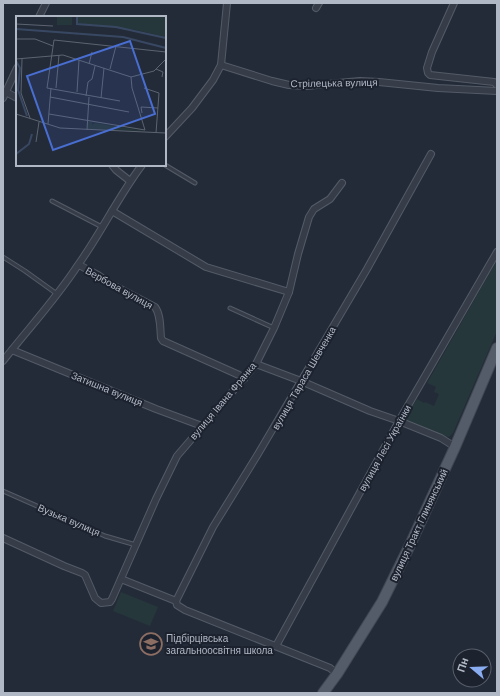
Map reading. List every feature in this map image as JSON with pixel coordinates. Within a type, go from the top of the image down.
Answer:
[{"type":"main road","name":"вулиця Тракт Глинянський","points":[[323,693],[337,674],[382,602],[455,447],[497,348]]},
{"type":"street","points":[[40,16],[46,3]]},
{"type":"street","points":[[166,136],[192,108],[209,86],[221,65],[227,3]]},
{"type":"street","points":[[454,3],[432,52],[427,68],[428,74],[494,82],[497,85]]},
{"type":"street","name":"Стрілецька вулиця","points":[[221,65],[272,82],[289,85],[306,86],[379,82],[438,88],[497,91]]},
{"type":"street","points":[[3,98],[16,70]]},
{"type":"street","points":[[6,92],[16,97]]},
{"type":"street","name":"вулиця Тараса Шевченка","points":[[176,601],[213,528],[367,269],[431,154]]},
{"type":"street","points":[[113,166],[130,181]]},
{"type":"street","points":[[4,357],[12,350],[78,265],[130,181],[141,166]]},
{"type":"street","name":"вулиця Івана Франка","points":[[3,538],[82,573],[85,575],[95,598],[101,603],[110,602],[177,456],[256,364],[274,328],[289,292],[309,217],[314,209],[330,200],[342,183]]},
{"type":"street","points":[[112,211],[206,267],[289,292]]},
{"type":"street","name":"вулиця Лесі Українки","points":[[276,646],[399,421],[497,252]]},
{"type":"street","name":"Вербова вулиця","points":[[78,265],[155,307],[159,315],[161,338],[163,341],[239,375],[244,379]]},
{"type":"street","name":"Затишна вулиця","points":[[12,350],[156,409],[202,426]]},
{"type":"street","points":[[256,364],[370,411],[441,438],[455,447]]},
{"type":"street","points":[[121,579],[176,601],[177,605],[185,610],[330,668],[337,674]]},
{"type":"lane","points":[[166,166],[195,183]]},
{"type":"lane","points":[[52,202],[102,227]]},
{"type":"lane","points":[[3,257],[57,294]]},
{"type":"lane","points":[[230,308],[274,328]]},
{"type":"lane","name":"Вузька вулиця","points":[[3,491],[105,536],[136,545]]},
{"type":"shaded area","points":[[497,260],[497,331],[453,433],[449,437],[445,436],[405,420],[417,399],[434,406],[439,394],[434,392],[436,387],[427,383]]},
{"type":"shaded area","points":[[121,592],[158,607],[150,626],[113,611]]},
{"type":"place","name":"Підбірцівська загальноосвітня школа","points":[[151,644]]}]
